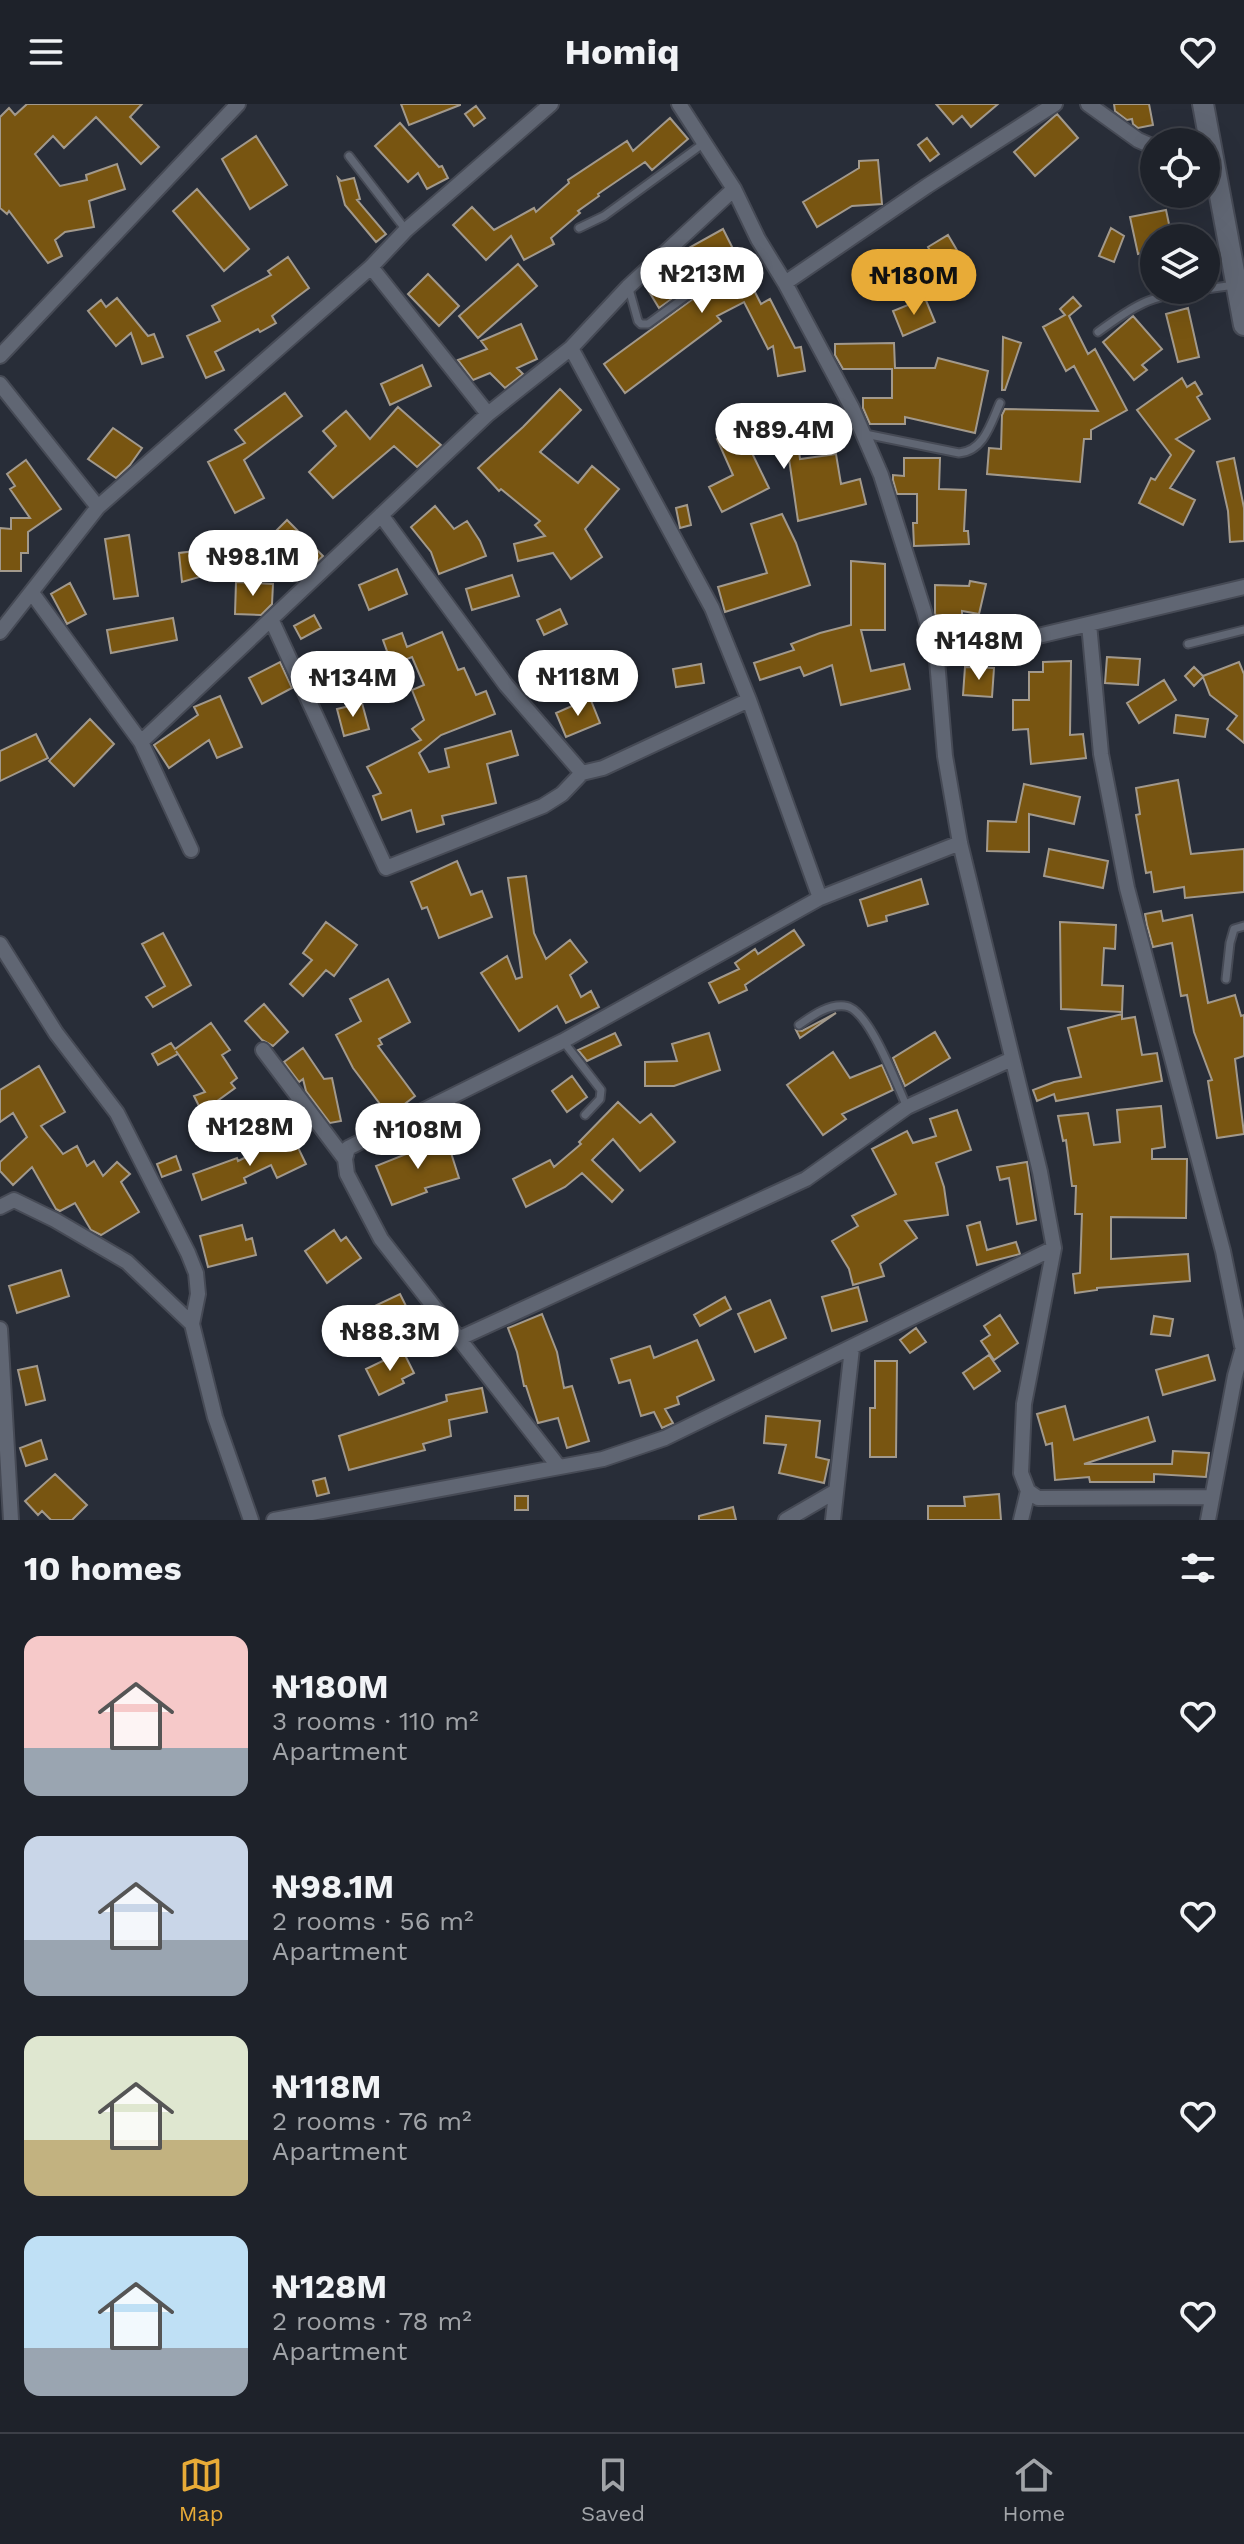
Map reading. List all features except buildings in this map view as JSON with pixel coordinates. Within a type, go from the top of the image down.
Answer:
[{"type":"main road","points":[[1203,104],[1206,128]]},
{"type":"main road","points":[[1220,200],[1240,286],[1244,325]]},
{"type":"street","points":[[0,356],[238,104]]},
{"type":"street","points":[[0,632],[98,507],[551,104]]},
{"type":"street","points":[[679,104],[734,189],[758,239],[852,408],[881,475],[937,660],[945,756],[960,843],[1040,1172],[1054,1248],[1024,1404],[1021,1473],[1028,1491],[1038,1498],[1212,1497]]},
{"type":"street","points":[[785,283],[1055,104]]},
{"type":"street","points":[[1088,104],[1140,141]]},
{"type":"street","points":[[141,742],[488,414],[571,348],[628,287],[734,189]]},
{"type":"street","points":[[371,267],[488,414]]},
{"type":"street","points":[[571,348],[712,608],[749,700],[820,898]]},
{"type":"street","points":[[0,384],[98,507]]},
{"type":"street","points":[[381,515],[506,685],[582,773]]},
{"type":"street","points":[[937,660],[1244,587]]},
{"type":"street","points":[[32,593],[141,742],[191,850]]},
{"type":"street","points":[[271,619],[386,868],[543,806],[562,794],[582,773],[603,768],[749,700]]},
{"type":"street","points":[[1089,624],[1101,754],[1127,888],[1223,1251],[1243,1345],[1208,1520]]},
{"type":"street","points":[[559,1467],[381,1239],[347,1174],[345,1159],[348,1148],[563,1041],[820,898],[960,843]]},
{"type":"street","points":[[0,944],[56,1033],[117,1113],[196,1273],[198,1294],[192,1324],[215,1417],[251,1520]]},
{"type":"street","points":[[263,1050],[345,1159]]},
{"type":"street","points":[[458,1339],[806,1179],[907,1107],[1012,1059]]},
{"type":"street","points":[[0,1205],[14,1200],[127,1262],[192,1324]]},
{"type":"street","points":[[274,1520],[603,1459],[665,1438],[1054,1248]]},
{"type":"street","points":[[0,1329],[11,1520]]},
{"type":"street","points":[[833,1520],[852,1348]]},
{"type":"street","points":[[786,1520],[836,1491]]},
{"type":"street","points":[[1021,1520],[1028,1491]]},
{"type":"lane","points":[[579,228],[604,216],[705,142]]},
{"type":"lane","points":[[349,156],[406,230]]},
{"type":"lane","points":[[628,287],[638,321],[648,324],[726,267]]},
{"type":"lane","points":[[1220,288],[1240,286]]},
{"type":"lane","points":[[1098,332],[1141,304]]},
{"type":"lane","points":[[863,434],[959,453],[969,452],[984,438],[1000,403]]},
{"type":"lane","points":[[1188,644],[1244,630]]},
{"type":"lane","points":[[1226,979],[1234,929],[1244,926]]},
{"type":"lane","points":[[799,1025],[832,1006],[848,1005],[859,1012],[871,1030],[907,1107]]},
{"type":"lane","points":[[563,1041],[601,1090],[600,1099],[585,1115]]}]
